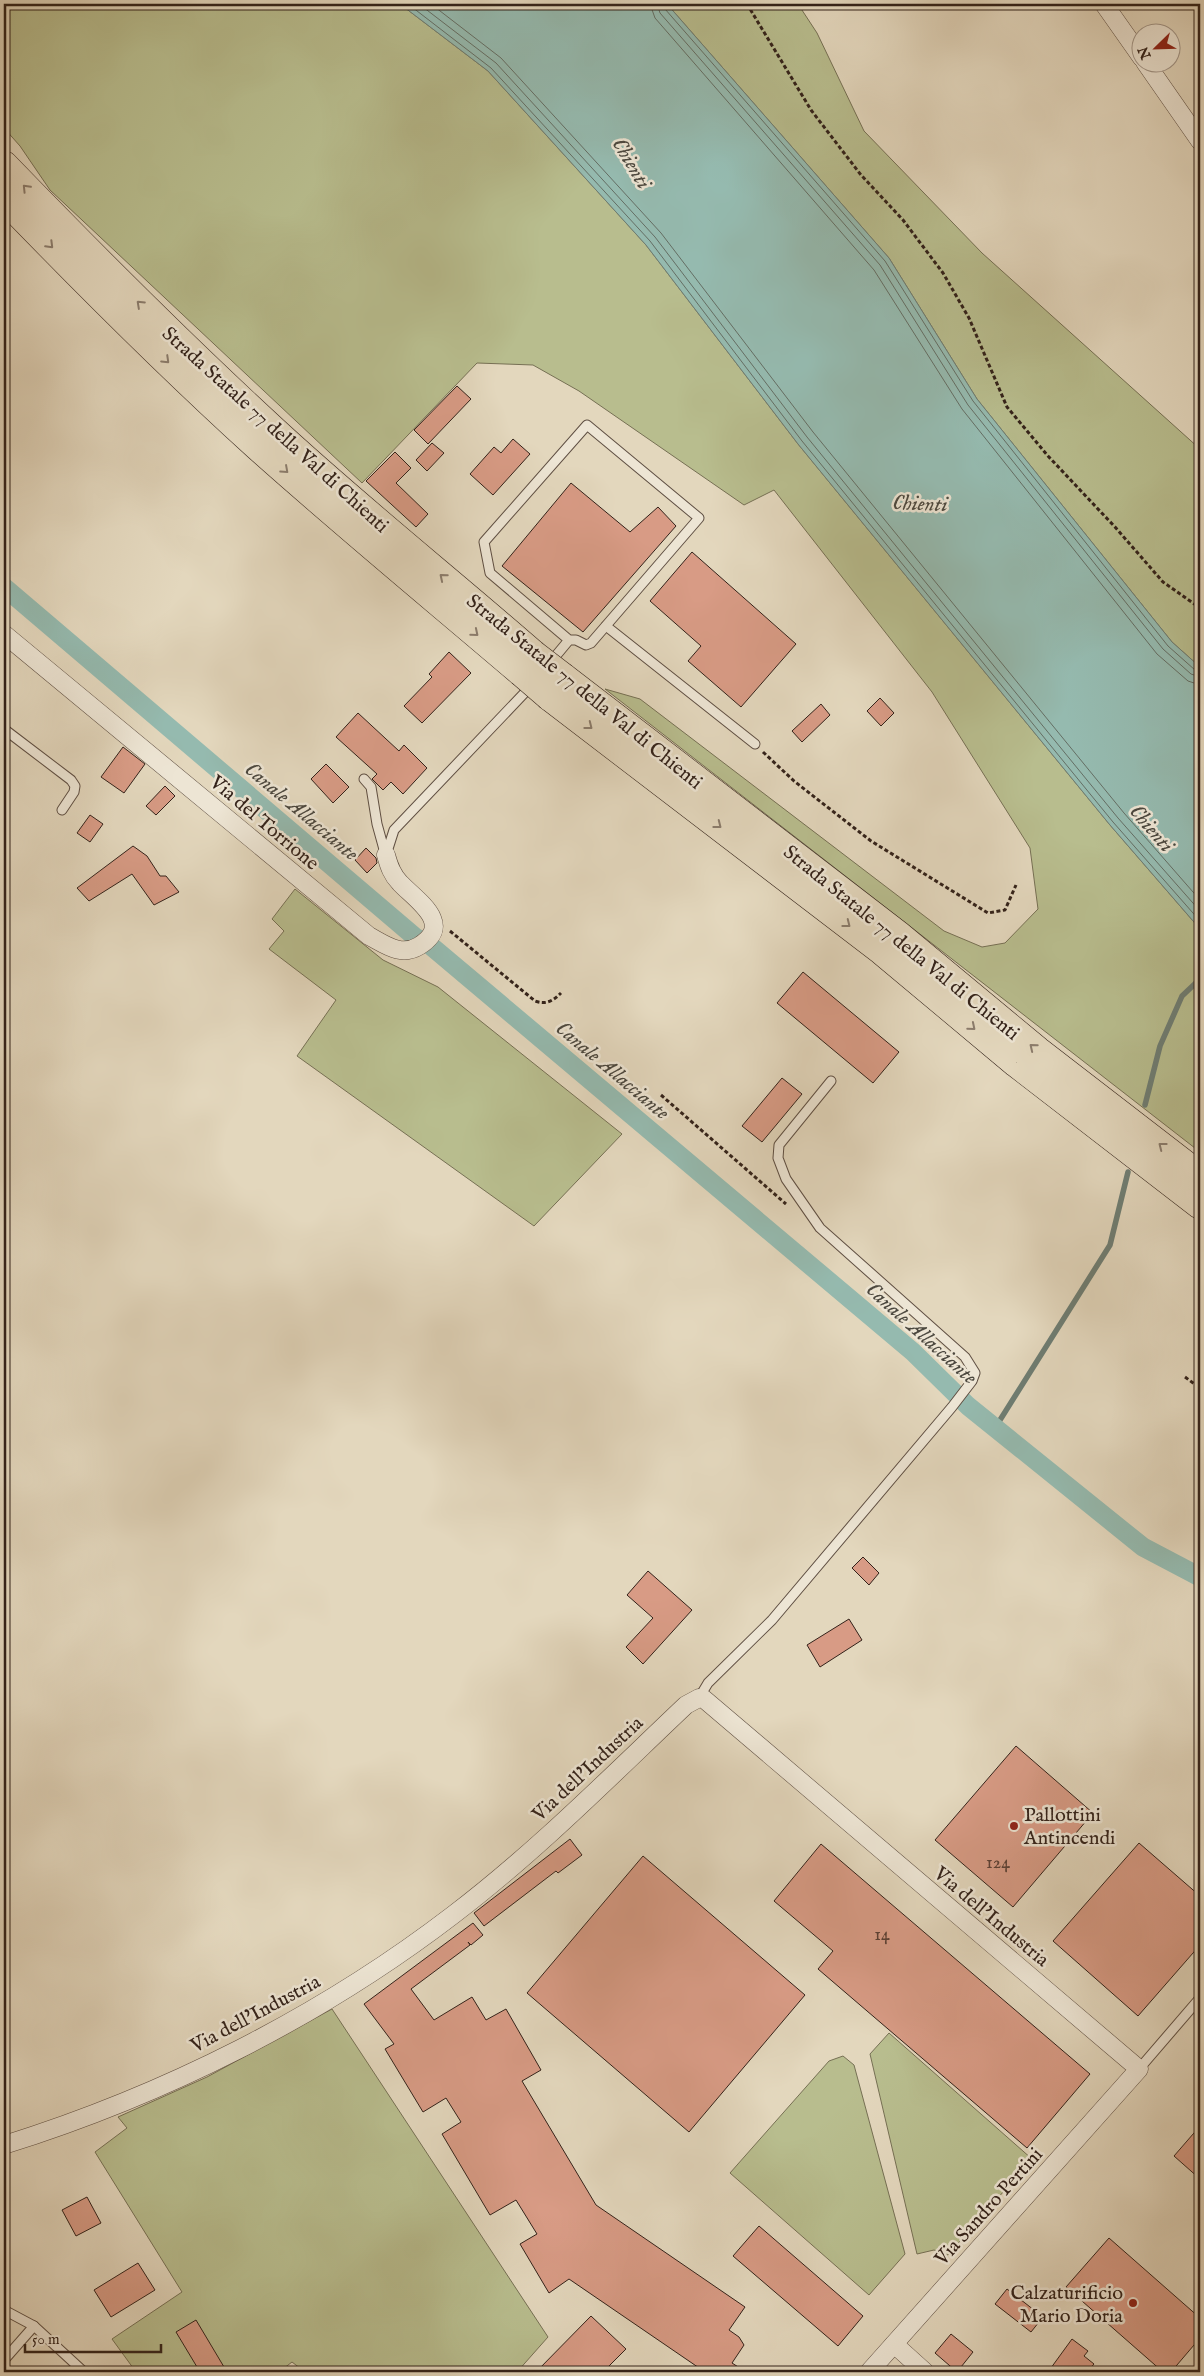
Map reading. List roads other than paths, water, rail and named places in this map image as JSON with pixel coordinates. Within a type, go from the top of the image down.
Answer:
[{"type":"highway","name":"Strada Statale 77 della Val di Chienti","points":[[4,165],[134,298],[270,428],[339,489],[527,663]]},
{"type":"highway","name":"Strada Statale 77 della Val di Chienti","points":[[4,198],[116,312],[255,444],[322,504],[527,663],[882,951],[1016,1064],[1200,1206]]},
{"type":"highway","name":"Strada Statale 77 della Val di Chienti","points":[[556,687],[897,934],[1038,1051],[1200,1176]]},
{"type":"street","points":[[1104,4],[1132,44]]},
{"type":"street","points":[[1152,72],[1200,141]]},
{"type":"street","name":"Via del Torrione","points":[[4,634],[369,936],[395,950],[406,952],[425,942],[433,924],[429,910],[391,872],[386,856]]},
{"type":"street","name":"Via dell'Industria","points":[[4,2145],[95,2115],[178,2078],[286,2025],[384,1964],[453,1915],[516,1864],[686,1705],[699,1698],[710,1703],[1139,2069]]},
{"type":"street","name":"Via Sandro Pertini","points":[[869,2372],[1139,2069]]},
{"type":"street","points":[[894,2344],[925,2372]]},
{"type":"lane","points":[[587,425],[699,518],[591,643],[586,645],[576,640],[569,640],[490,573],[484,542],[587,425]]},
{"type":"lane","points":[[606,626],[755,744]]},
{"type":"lane","points":[[386,856],[394,830],[526,691],[569,640]]},
{"type":"lane","points":[[4,729],[71,780],[75,786],[74,792],[62,810]]},
{"type":"lane","points":[[364,780],[371,787],[376,824],[386,856]]},
{"type":"lane","points":[[699,1698],[708,1683],[778,1614],[952,1407],[972,1382],[975,1373],[966,1356],[836,1244],[809,1212],[786,1179],[778,1158],[779,1145],[831,1081]]},
{"type":"lane","points":[[1139,2069],[1200,1998]]},
{"type":"lane","points":[[4,2310],[34,2326],[84,2372]]},
{"type":"lane","points":[[4,2360],[34,2326]]},
{"type":"water","name":"Chienti","points":[[400,4],[667,4],[889,258],[977,399],[1172,642],[1200,667],[1200,929],[1110,825],[798,444],[646,245],[488,71]]},
{"type":"waterway","name":"Canale Allacciante","points":[[4,587],[415,937],[431,946],[913,1352],[968,1406],[1143,1547],[1200,1577]]},
{"type":"waterway","points":[[1145,1105],[1160,1046],[1182,996],[1200,979]]},
{"type":"waterway","points":[[995,1428],[1110,1245],[1128,1172]]},
{"type":"place","name":"Pallottini Antincendi","points":[[1014,1826]]},
{"type":"place","name":"Calzaturificio Mario Doria","points":[[1133,2303]]}]
